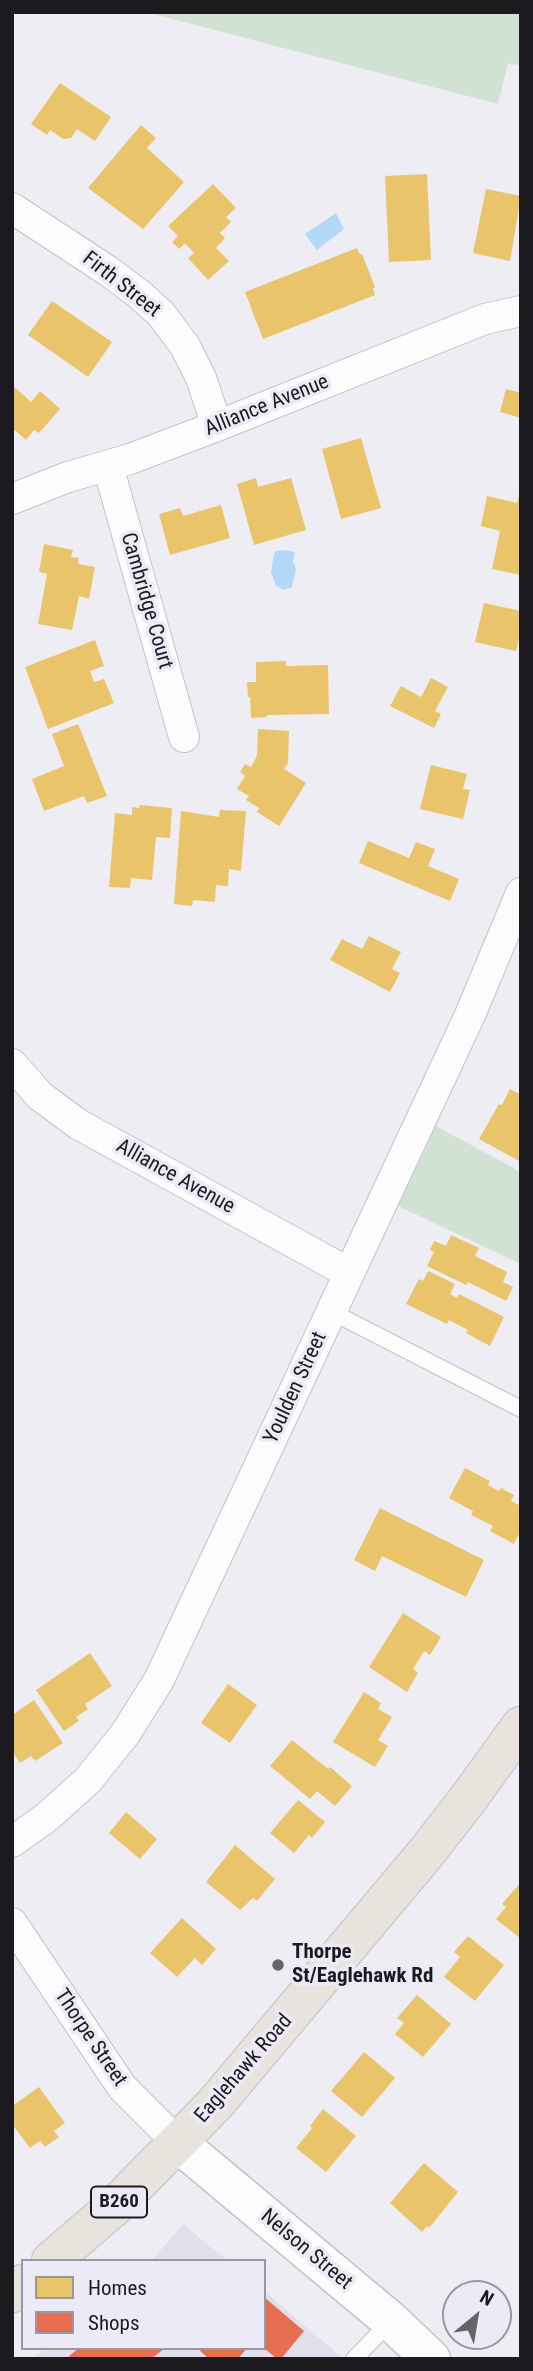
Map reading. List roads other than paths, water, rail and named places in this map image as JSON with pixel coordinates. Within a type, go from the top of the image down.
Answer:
[{"type":"main road","name":"Eaglehawk Road","points":[[53,2259],[116,2205],[237,2079],[426,1853],[521,1726]]},
{"type":"street","name":"Firth Street","points":[[12,208],[108,271],[161,314],[185,345],[201,378],[218,426]]},
{"type":"street","name":"Alliance Avenue","points":[[12,499],[218,426],[485,319],[521,311]]},
{"type":"street","name":"Cambridge Court","points":[[108,466],[184,737]]},
{"type":"street","name":"Youlden Street","points":[[12,1842],[47,1817],[88,1780],[119,1742],[143,1706],[173,1650],[332,1312],[485,982],[521,893]]},
{"type":"street","name":"Alliance Avenue","points":[[12,1064],[40,1096],[78,1124],[349,1273]]},
{"type":"street","name":"Thorpe Street","points":[[12,1923],[122,2087],[178,2143]]},
{"type":"street","name":"Nelson Street","points":[[178,2143],[391,2321],[431,2359]]},
{"type":"lane","points":[[332,1312],[521,1409]]},
{"type":"lane","points":[[354,2359],[391,2321]]},
{"type":"water","points":[[336,213],[344,229],[317,250],[305,234]]},
{"type":"water","points":[[284,550],[295,552],[293,561],[296,569],[292,587],[284,590],[276,586],[271,572],[274,554]]},
{"type":"place","name":"Thorpe St/Eaglehawk Rd","points":[[278,1965]]}]
